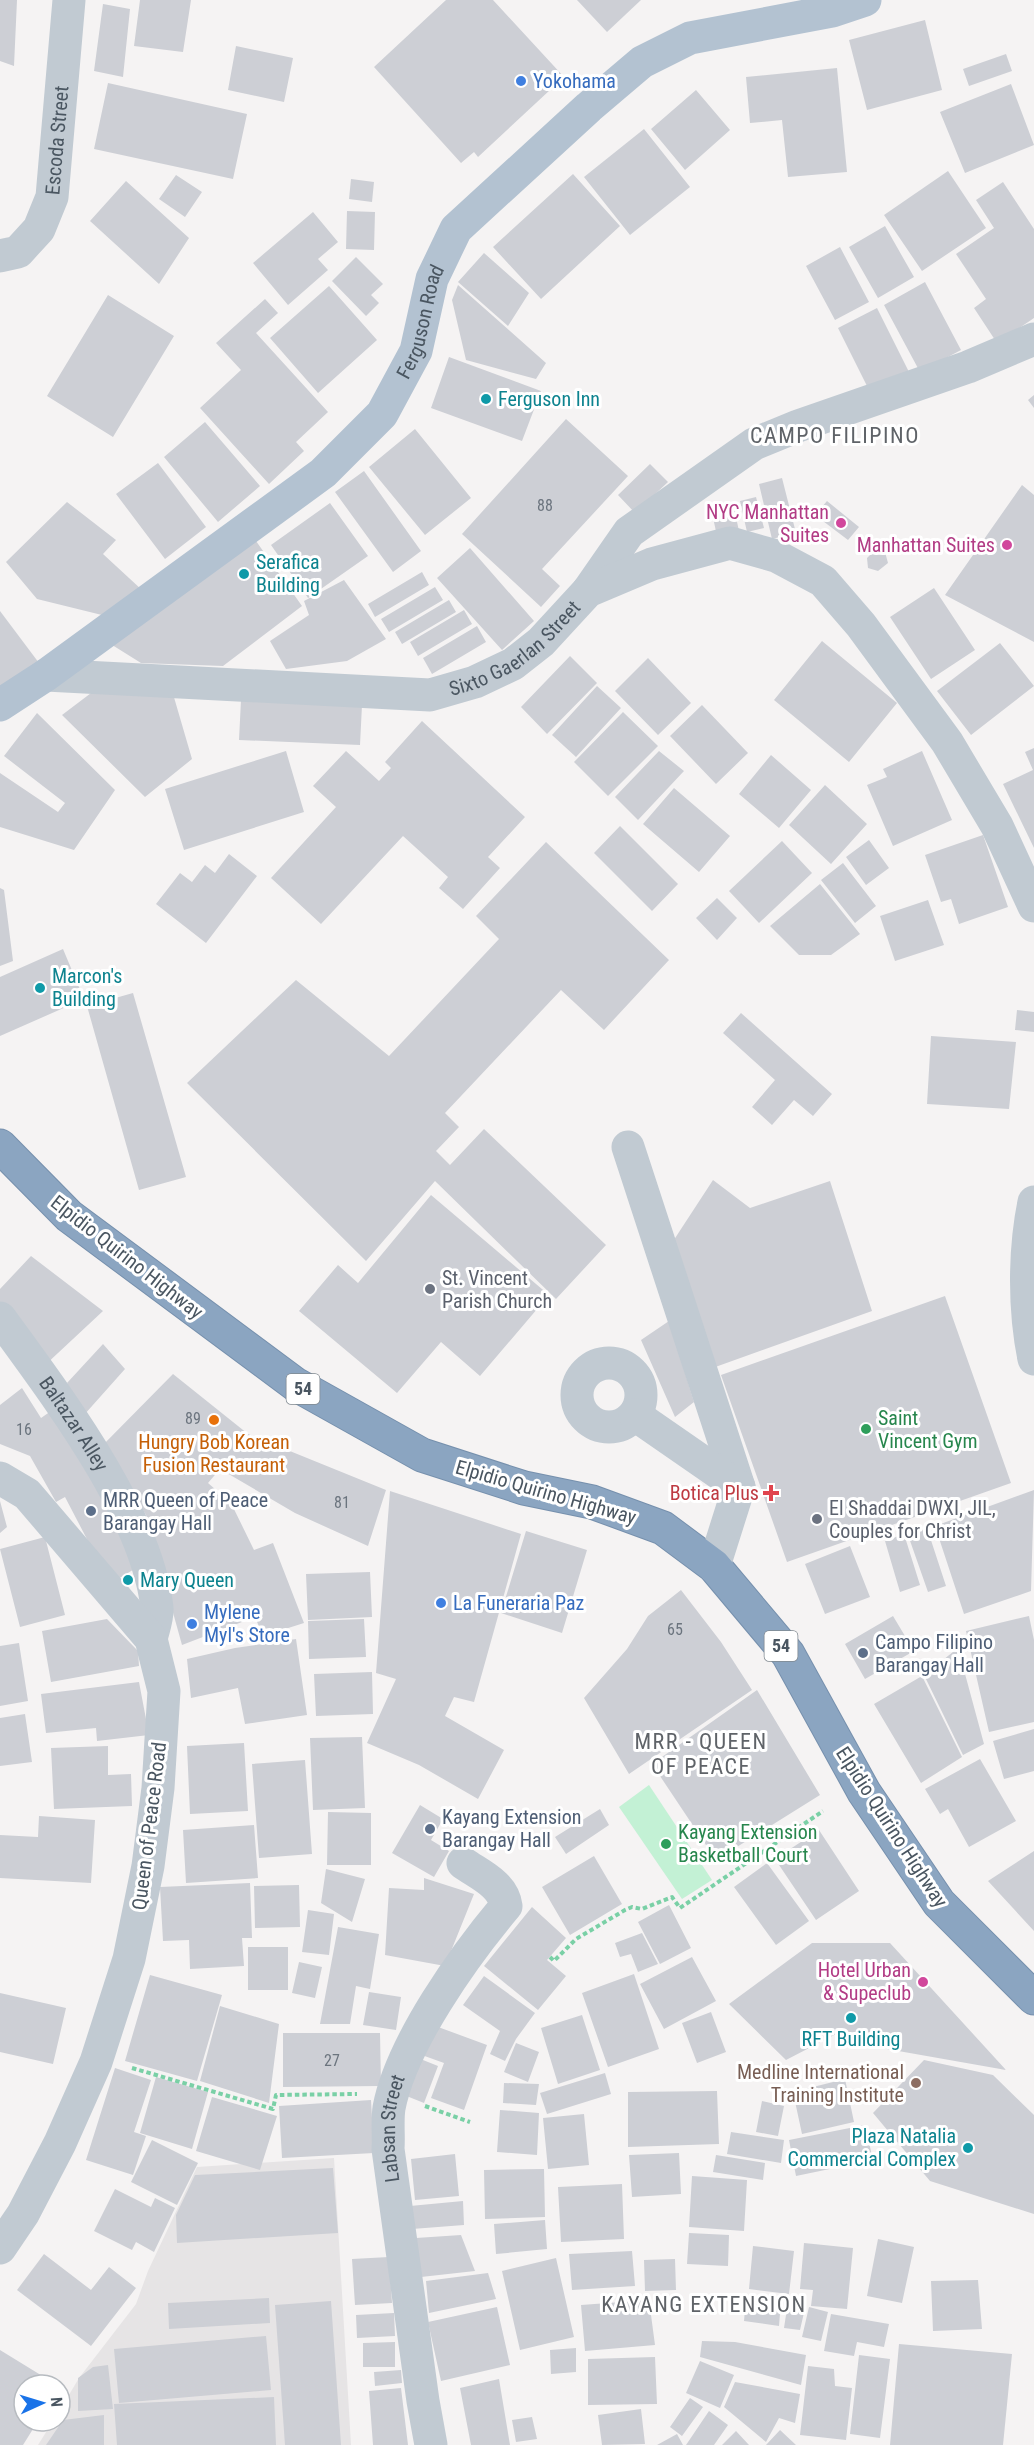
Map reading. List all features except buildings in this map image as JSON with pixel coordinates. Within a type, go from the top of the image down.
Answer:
[{"type":"highway","name":"Elpidio Quirino Highway","points":[[0,1146],[69,1216],[295,1384],[422,1455],[524,1488],[592,1502],[663,1528],[714,1566],[788,1654],[864,1792],[939,1903],[1034,1998]]},
{"type":"main road","name":"Ferguson Road","points":[[0,705],[46,675],[323,473],[382,414],[416,351],[432,279],[456,230],[589,107],[642,62],[690,38],[832,10],[866,0]]},
{"type":"street","name":"Escoda Street","points":[[0,256],[18,252],[39,229],[52,197],[69,0]]},
{"type":"street","points":[[588,591],[629,532],[754,444],[798,426],[968,367],[1034,339]]},
{"type":"street","name":"Sixto Gaerlan Street","points":[[46,675],[430,695],[475,682],[513,664],[541,642],[588,591],[652,564],[730,543],[776,556],[823,581],[861,625],[947,742],[997,826],[1034,906]]},
{"type":"street","points":[[628,1147],[739,1487],[714,1566]]},
{"type":"street","points":[[1034,1202],[1028,1243],[1029,1332],[1034,1359]]},
{"type":"street","name":"Baltazar Alley","points":[[0,1318],[89,1449],[123,1506],[146,1560],[157,1609],[151,1639]]},
{"type":"street","points":[[635,1414],[739,1487]]},
{"type":"street","name":"Queen of Peace Road","points":[[0,1478],[27,1494],[151,1639],[164,1690],[158,1788],[148,1866],[129,1959],[96,2062],[60,2143],[11,2215],[0,2248]]},
{"type":"street","name":"Labsan Street","points":[[431,2445],[390,2160],[389,2108],[402,2067],[432,2008],[506,1906],[504,1896],[497,1887],[463,1863]]},
{"type":"path","points":[[550,1957],[554,1961],[576,1939],[632,1907],[642,1908],[672,1897],[680,1908],[824,1811]]},
{"type":"path","points":[[124,2066],[273,2109],[276,2095],[359,2094]]},
{"type":"path","points":[[417,2103],[470,2122]]},
{"type":"shaded area","points":[[334,2158],[351,2445],[38,2445],[46,2433],[72,2433],[72,2390],[136,2304],[148,2271],[197,2167]]},
{"type":"green space","name":"Kayang Extension Basketball Court","points":[[649,1785],[712,1880],[682,1899],[619,1807]]},
{"type":"place","name":"Yokohama","points":[[521,81]]},
{"type":"place","name":"Ferguson Inn","points":[[486,399]]},
{"type":"place","name":"NYC Manhattan Suites","points":[[841,523]]},
{"type":"place","name":"Manhattan Suites","points":[[1007,545]]},
{"type":"place","name":"Serafica Building","points":[[244,574]]},
{"type":"place","name":"Marcon's Building","points":[[40,988]]},
{"type":"place","name":"St. Vincent Parish Church","points":[[430,1289]]},
{"type":"place","name":"Hungry Bob Korean Fusion Restaurant","points":[[214,1420]]},
{"type":"place","name":"Saint Vincent Gym","points":[[866,1429]]},
{"type":"place","name":"Botica Plus","points":[[771,1493]]},
{"type":"place","name":"MRR Queen of Peace Barangay Hall","points":[[91,1511]]},
{"type":"place","name":"El Shaddai DWXI, JIL, Couples for Christ","points":[[817,1519]]},
{"type":"place","name":"Mary Queen","points":[[128,1580]]},
{"type":"place","name":"La Funeraria Paz","points":[[441,1603]]},
{"type":"place","name":"Mylene Myl's Store","points":[[192,1624]]},
{"type":"place","name":"Campo Filipino Barangay Hall","points":[[863,1653]]},
{"type":"place","name":"Kayang Extension Barangay Hall","points":[[430,1829]]},
{"type":"place","name":"Kayang Extension Basketball Court","points":[[666,1844]]},
{"type":"place","name":"Hotel Urban & Supeclub","points":[[923,1982]]},
{"type":"place","name":"RFT Building","points":[[851,2018]]},
{"type":"place","name":"Medline International Training Institute","points":[[916,2083]]},
{"type":"place","name":"Plaza Natalia Commercial Complex","points":[[968,2148]]},
{"type":"district","name":"CAMPO FILIPINO","points":[[835,435]]},
{"type":"district","name":"MRR - QUEEN OF PEACE","points":[[701,1754]]},
{"type":"district","name":"KAYANG EXTENSION","points":[[704,2304]]}]
